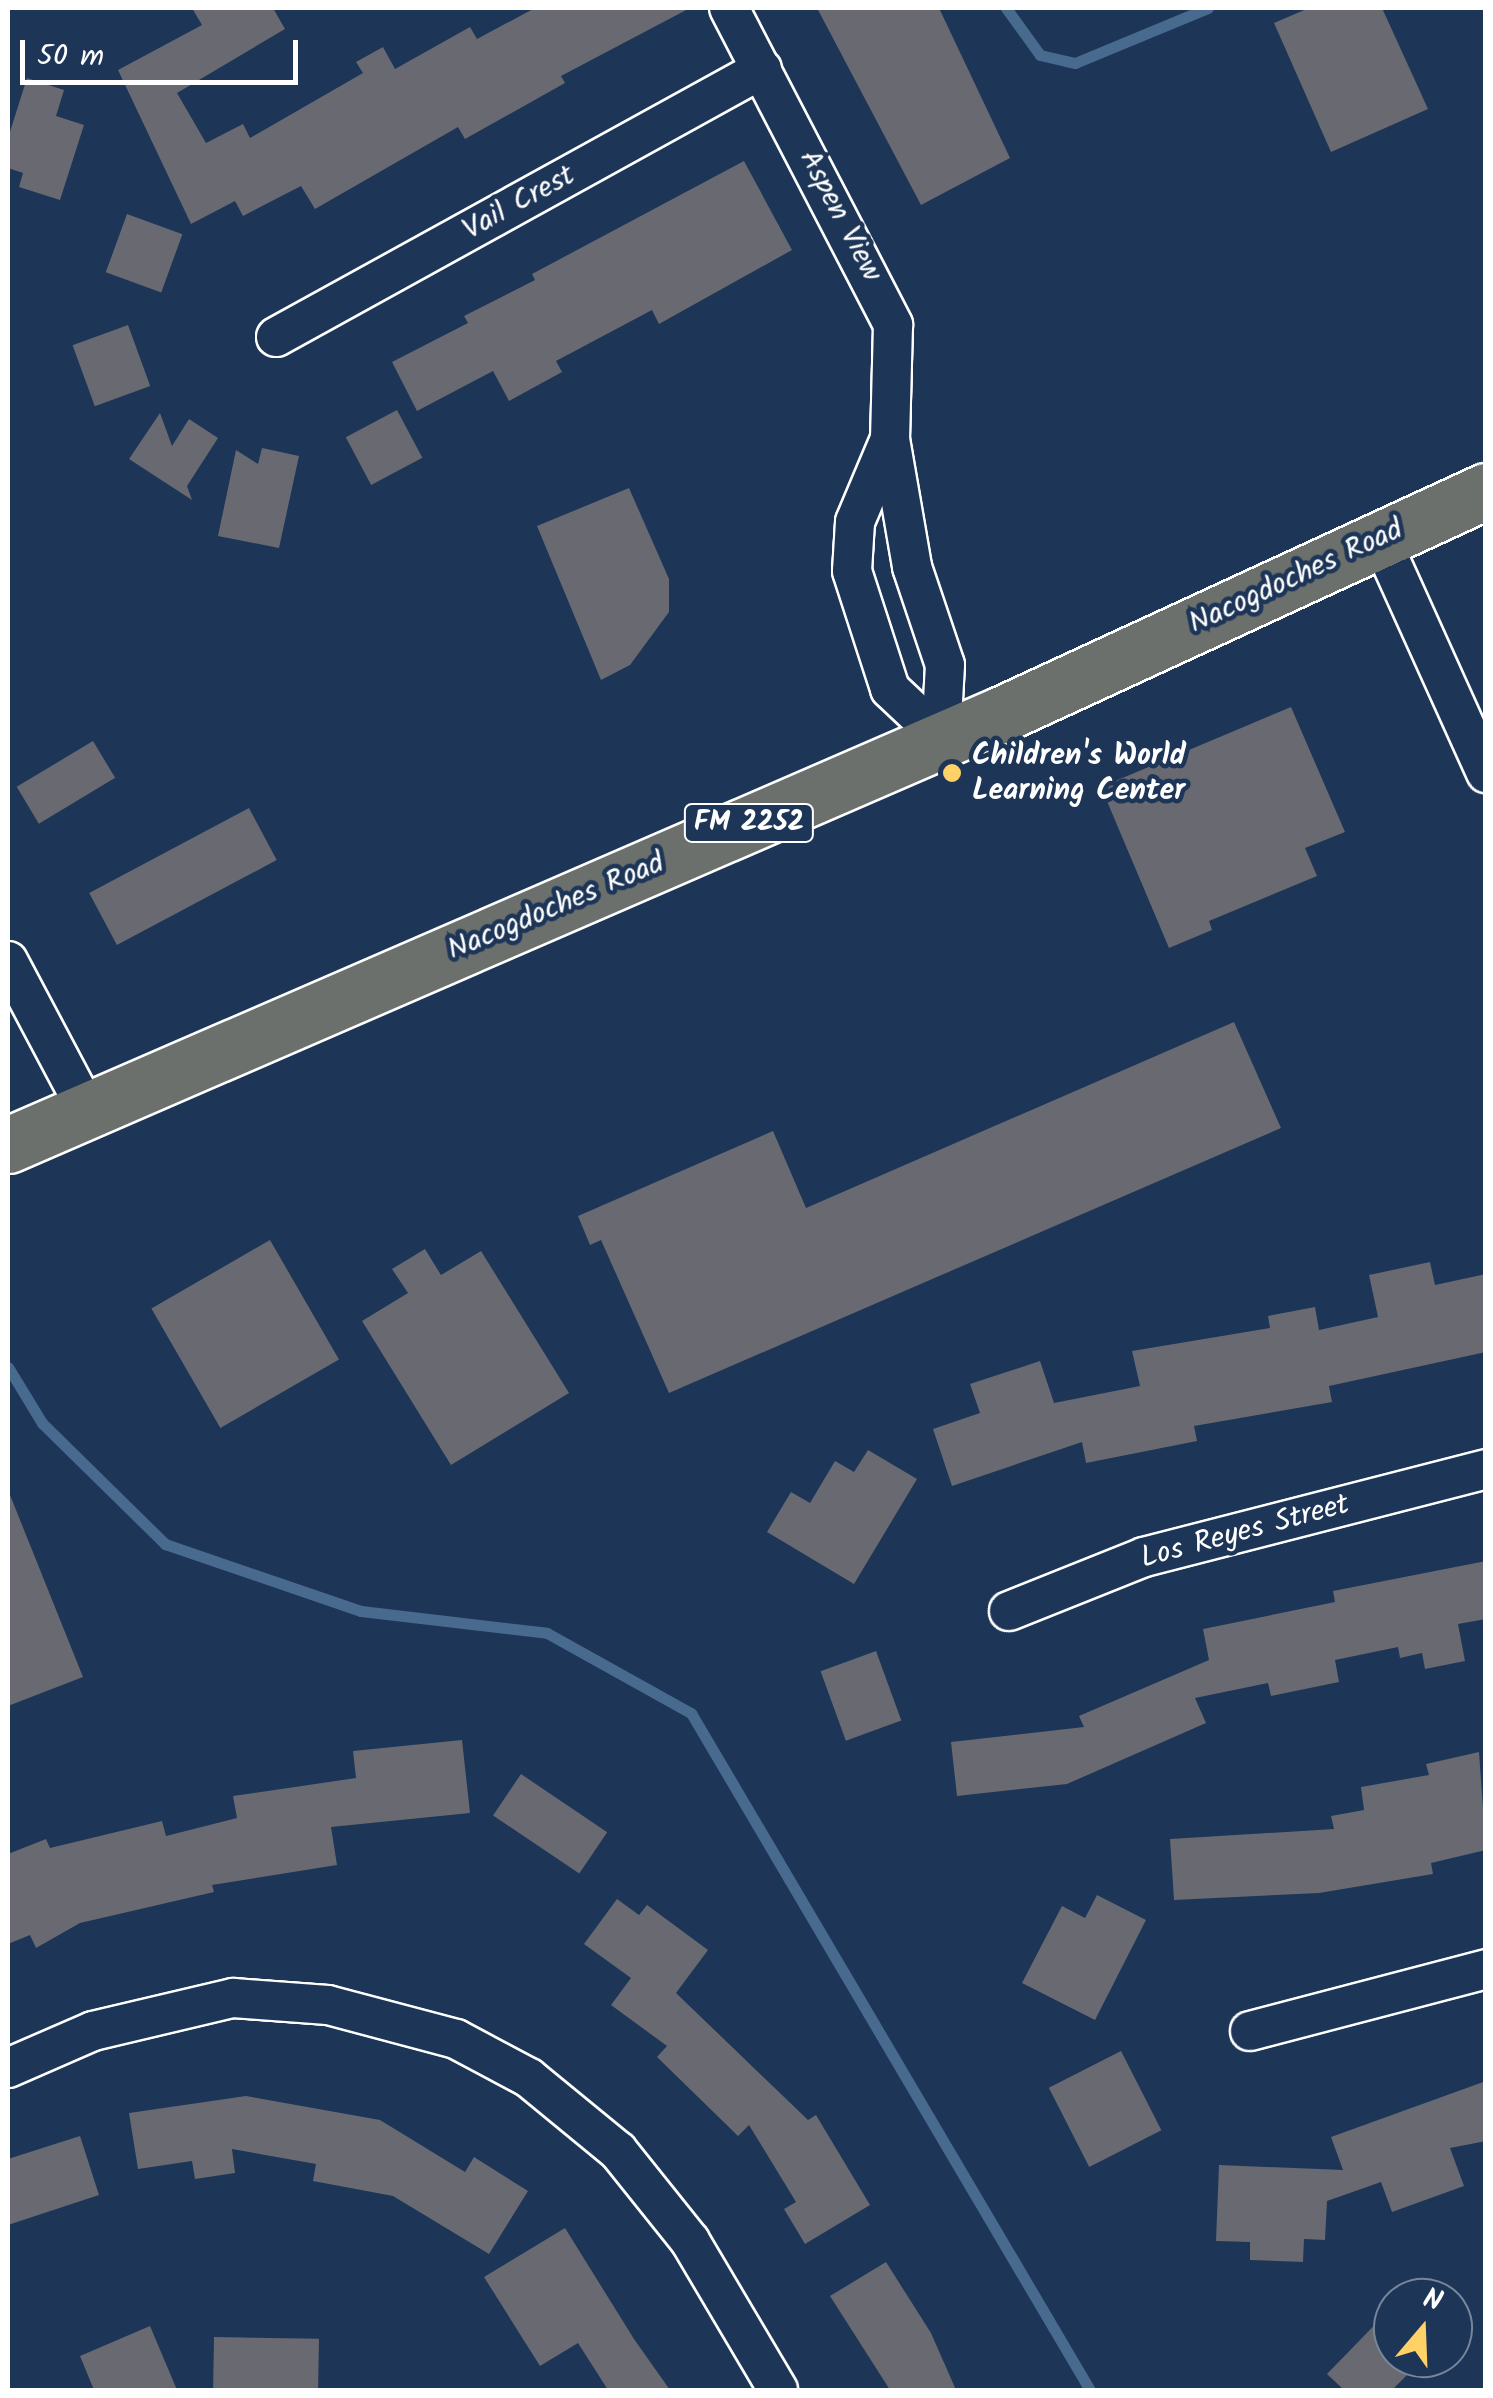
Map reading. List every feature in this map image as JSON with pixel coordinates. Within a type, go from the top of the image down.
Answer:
[{"type":"main road","name":"Nacogdoches Road","points":[[8,1144],[941,737],[1486,491]]},
{"type":"street","name":"Aspen View","points":[[729,8],[893,325],[890,439],[912,567],[945,664],[941,737]]},
{"type":"street","name":"Vail Crest","points":[[276,337],[762,69]]},
{"type":"street","name":"Aspen View","points":[[890,439],[855,522],[852,571],[890,689],[941,737]]},
{"type":"street","points":[[1380,538],[1486,773]]},
{"type":"street","points":[[8,960],[88,1110]]},
{"type":"street","name":"Los Reyes Street","points":[[1009,1611],[1144,1558],[1486,1468]]},
{"type":"street","points":[[1250,2031],[1486,1969]]},
{"type":"street","points":[[8,2068],[93,2031],[233,1998],[328,2006],[456,2039],[529,2078],[618,2151],[690,2241],[778,2390]]},
{"type":"building","points":[[192,8],[273,8],[285,29],[177,93],[206,143],[243,124],[250,138],[363,73],[356,62],[383,47],[395,69],[470,27],[477,39],[535,8],[690,8],[561,76],[565,83],[465,139],[458,127],[315,209],[301,186],[243,216],[235,201],[191,224],[118,70],[202,25]]},
{"type":"building","points":[[817,8],[939,8],[1010,158],[921,205]]},
{"type":"building","points":[[1309,8],[1382,8],[1428,109],[1331,152],[1274,23]]},
{"type":"building","points":[[27,78],[64,90],[56,116],[84,125],[60,200],[19,187],[23,173],[8,168],[8,138]]},
{"type":"building","points":[[744,161],[792,250],[659,324],[652,310],[556,361],[562,372],[509,401],[493,371],[417,411],[392,362],[468,323],[464,316],[535,280],[532,274]]},
{"type":"building","points":[[127,214],[182,234],[161,292],[106,272]]},
{"type":"building","points":[[128,325],[150,386],[95,406],[73,345]]},
{"type":"building","points":[[397,410],[422,458],[371,485],[346,437]]},
{"type":"building","points":[[160,413],[172,446],[189,419],[218,438],[187,486],[192,500],[129,459]]},
{"type":"building","points":[[262,448],[299,456],[279,548],[218,536],[236,450],[258,464]]},
{"type":"building","points":[[629,488],[669,579],[669,612],[630,665],[601,680],[537,526]]},
{"type":"building","points":[[1291,707],[1345,832],[1305,848],[1317,876],[1209,921],[1212,930],[1169,948],[1101,787]]},
{"type":"building","points":[[93,741],[115,778],[39,824],[17,787]]},
{"type":"building","points":[[249,808],[277,860],[117,945],[89,893]]},
{"type":"building","points":[[1234,1022],[1281,1128],[669,1393],[601,1240],[590,1245],[578,1216],[773,1131],[806,1208]]},
{"type":"building","points":[[270,1240],[339,1360],[220,1428],[151,1308]]},
{"type":"building","points":[[425,1249],[441,1275],[481,1251],[569,1393],[451,1465],[362,1321],[408,1293],[392,1269]]},
{"type":"building","points":[[1430,1262],[1435,1285],[1486,1274],[1486,1352],[1329,1386],[1332,1402],[1194,1426],[1197,1441],[1086,1463],[1082,1442],[952,1486],[933,1429],[980,1413],[970,1384],[1040,1361],[1054,1403],[1140,1386],[1132,1351],[1270,1328],[1268,1316],[1315,1307],[1319,1330],[1378,1317],[1369,1275]]},
{"type":"building","points":[[868,1450],[917,1479],[854,1584],[767,1532],[791,1492],[810,1503],[835,1461],[854,1472]]},
{"type":"building","points":[[8,1490],[83,1677],[8,1706]]},
{"type":"building","points":[[1486,1561],[1486,1619],[1458,1624],[1465,1661],[1425,1669],[1422,1653],[1400,1658],[1398,1647],[1335,1660],[1339,1682],[1271,1696],[1268,1683],[1195,1698],[1206,1723],[1067,1784],[957,1796],[951,1742],[1084,1727],[1079,1716],[1209,1660],[1203,1629],[1335,1602],[1333,1591]]},
{"type":"building","points":[[876,1651],[901,1721],[846,1741],[821,1671]]},
{"type":"building","points":[[462,1740],[470,1813],[331,1827],[337,1865],[212,1885],[214,1892],[80,1923],[36,1948],[30,1935],[8,1944],[8,1854],[46,1839],[50,1848],[162,1821],[166,1836],[237,1818],[233,1796],[356,1778],[353,1751]]},
{"type":"building","points":[[1479,1752],[1486,1850],[1431,1863],[1433,1874],[1319,1893],[1174,1900],[1170,1839],[1334,1829],[1331,1816],[1364,1810],[1361,1787],[1429,1775],[1426,1764]]},
{"type":"building","points":[[521,1774],[607,1832],[579,1874],[493,1815]]},
{"type":"building","points":[[1097,1895],[1146,1920],[1095,2020],[1022,1983],[1062,1906],[1085,1918]]},
{"type":"building","points":[[617,1899],[639,1915],[647,1905],[708,1950],[676,1993],[808,2120],[816,2115],[870,2205],[805,2244],[784,2209],[796,2202],[749,2125],[738,2136],[657,2057],[667,2046],[611,2005],[631,1978],[584,1944]]},
{"type":"building","points":[[1121,2051],[1161,2130],[1089,2167],[1049,2088]]},
{"type":"building","points":[[1486,2081],[1486,2141],[1450,2148],[1464,2186],[1392,2212],[1381,2182],[1327,2201],[1325,2240],[1304,2239],[1303,2262],[1250,2260],[1250,2242],[1216,2241],[1219,2165],[1343,2170],[1331,2137]]},
{"type":"building","points":[[246,2096],[380,2120],[465,2172],[474,2157],[528,2191],[489,2254],[393,2196],[313,2181],[316,2164],[232,2149],[235,2173],[195,2179],[192,2161],[138,2169],[129,2113]]},
{"type":"building","points":[[80,2136],[99,2195],[8,2225],[8,2159]]},
{"type":"building","points":[[565,2228],[670,2390],[608,2390],[578,2343],[540,2366],[484,2277]]},
{"type":"building","points":[[886,2262],[931,2333],[956,2390],[890,2390],[830,2296]]},
{"type":"building","points":[[150,2326],[177,2390],[94,2390],[80,2356]]},
{"type":"building","points":[[1373,2327],[1373,2378],[1404,2378],[1392,2390],[1344,2390],[1327,2374]]},
{"type":"building","points":[[214,2337],[319,2339],[318,2390],[213,2390]]},
{"type":"waterway","points":[[1006,8],[1040,55],[1075,63],[1208,8]]},
{"type":"waterway","points":[[8,1367],[42,1423],[165,1544],[361,1611],[547,1633],[691,1713],[1090,2390]]},
{"type":"place","name":"Children's World Learning Center","points":[[952,773]]}]
